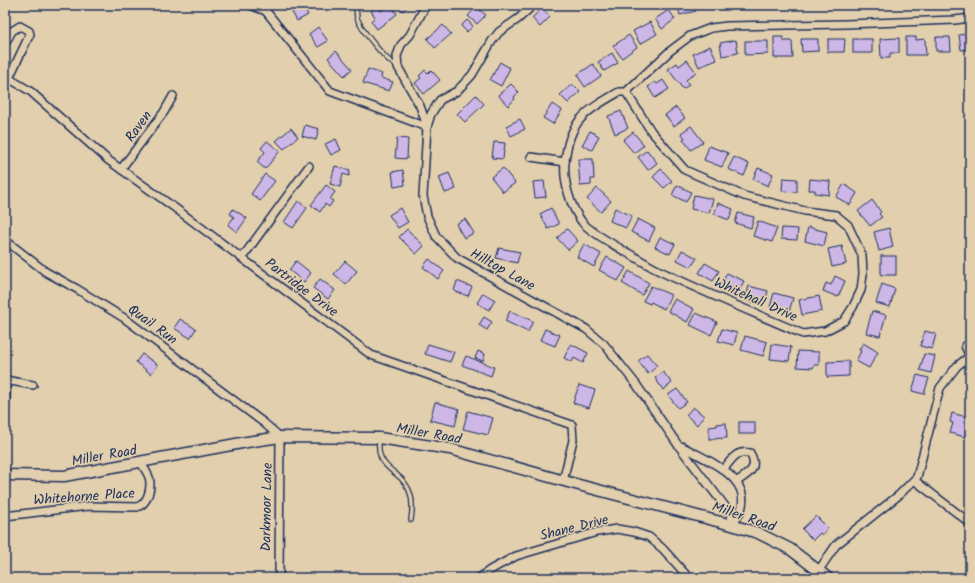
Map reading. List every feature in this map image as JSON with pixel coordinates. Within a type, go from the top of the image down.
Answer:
[{"type":"street","points":[[250,5],[266,11]]},
{"type":"street","points":[[261,5],[330,91],[427,127]]},
{"type":"street","points":[[426,5],[410,35],[401,45],[397,56],[398,67],[420,106],[427,127]]},
{"type":"street","name":"Hilltop Lane","points":[[529,9],[518,19],[499,32],[472,75],[457,90],[440,100],[431,114],[427,127],[423,196],[427,216],[436,236],[457,258],[586,329],[604,344],[636,384],[678,445],[731,514],[732,525]]},
{"type":"street","name":"Whitehall Drive","points":[[626,92],[651,131],[685,170],[744,196],[805,211],[836,215],[848,225],[862,255],[863,274],[861,290],[844,321],[825,331],[803,334],[663,273],[606,240],[583,223],[574,208],[566,182],[566,150],[572,130],[585,114],[619,92],[626,92],[670,51],[690,36],[711,28],[727,26],[955,20],[970,18]]},
{"type":"street","points":[[5,44],[12,31],[20,26],[29,31],[30,34],[7,77]]},
{"type":"street","name":"Partridge Drive","points":[[7,77],[30,91],[108,160],[371,355],[572,425],[573,440],[564,481]]},
{"type":"street","name":"Raven","points":[[121,169],[164,112],[173,96]]},
{"type":"street","points":[[531,157],[565,162]]},
{"type":"street","points":[[242,258],[309,166]]},
{"type":"street","name":"Quail Run","points":[[5,240],[46,272],[124,318],[264,422],[280,437]]},
{"type":"street","points":[[819,570],[836,545],[899,495],[917,476],[940,388],[957,366],[970,356],[965,346]]},
{"type":"street","points":[[5,411],[6,380],[33,385]]},
{"type":"street","name":"Miller Road","points":[[5,475],[64,476],[240,443],[280,437],[379,438],[450,449],[758,533],[790,549],[828,578]]},
{"type":"street","name":"Darkmoor Lane","points":[[279,578],[280,437]]},
{"type":"street","points":[[678,445],[724,469],[736,482],[742,492],[742,504],[739,515],[732,525]]},
{"type":"street","points":[[724,469],[736,455],[742,452],[750,453],[754,466],[750,473],[736,482]]},
{"type":"street","name":"Whitehorne Place","points":[[5,516],[88,506],[142,506],[148,498],[150,486],[149,476],[140,462]]},
{"type":"street","points":[[914,480],[970,523]]},
{"type":"street","name":"Shane Drive","points":[[479,578],[490,570],[516,556],[597,532],[617,529],[634,532],[649,537],[663,549],[689,578]]},
{"type":"lane","points":[[357,5],[357,19],[382,55],[398,67]]},
{"type":"lane","points":[[379,438],[379,453],[382,460],[390,469],[403,479],[410,490],[413,507],[411,520]]},
{"type":"building","points":[[288,5],[302,5],[308,15],[297,21]]},
{"type":"building","points":[[391,5],[397,14],[377,29],[371,21],[375,17],[371,11],[377,6],[381,11]]},
{"type":"building","points":[[397,5],[408,5],[403,11]]},
{"type":"building","points":[[677,5],[694,5],[696,11],[680,15]]},
{"type":"building","points":[[703,5],[714,5],[703,8]]},
{"type":"building","points":[[476,7],[486,15],[477,24],[468,16]]},
{"type":"building","points":[[542,8],[550,17],[540,27],[532,18]]},
{"type":"building","points":[[669,10],[675,19],[662,29],[655,19]]},
{"type":"building","points":[[467,20],[473,26],[467,32],[461,26]]},
{"type":"building","points":[[650,22],[657,34],[640,44],[633,31]]},
{"type":"building","points":[[443,25],[451,34],[435,48],[427,39]]},
{"type":"building","points":[[318,27],[328,41],[318,47],[309,34]]},
{"type":"building","points":[[970,33],[970,55],[968,56],[967,49],[961,50],[959,35]]},
{"type":"building","points":[[629,35],[637,47],[622,58],[613,46]]},
{"type":"building","points":[[774,37],[783,37],[783,41],[792,41],[793,58],[774,58]]},
{"type":"building","points":[[906,37],[916,37],[916,40],[925,39],[926,55],[906,55]]},
{"type":"building","points":[[936,37],[950,37],[951,51],[936,51]]},
{"type":"building","points":[[899,38],[899,53],[890,53],[890,58],[881,58],[880,39]]},
{"type":"building","points":[[801,39],[818,39],[818,51],[802,52]]},
{"type":"building","points":[[828,39],[845,39],[844,52],[828,52]]},
{"type":"building","points":[[853,39],[872,39],[872,53],[853,53]]},
{"type":"building","points":[[736,40],[738,53],[722,56],[720,43]]},
{"type":"building","points":[[745,41],[768,41],[768,54],[745,55]]},
{"type":"building","points":[[710,46],[717,60],[699,67],[693,54]]},
{"type":"building","points":[[336,51],[352,69],[344,76],[328,58]]},
{"type":"building","points":[[612,53],[618,63],[604,71],[598,62]]},
{"type":"building","points":[[687,60],[696,72],[686,80],[689,85],[683,89],[668,69],[677,63],[679,66]]},
{"type":"building","points":[[500,62],[510,68],[501,86],[490,80]]},
{"type":"building","points":[[593,64],[601,76],[585,87],[577,75]]},
{"type":"building","points":[[368,69],[382,74],[381,78],[393,82],[389,91],[363,83]]},
{"type":"building","points":[[425,70],[428,73],[431,70],[440,80],[424,94],[415,83],[421,78],[419,76]]},
{"type":"building","points":[[663,80],[669,89],[655,98],[648,87],[655,82],[657,84]]},
{"type":"building","points":[[511,84],[519,92],[508,106],[498,95]]},
{"type":"building","points":[[572,84],[580,92],[568,103],[560,95]]},
{"type":"building","points":[[476,95],[484,104],[465,122],[457,114]]},
{"type":"building","points":[[552,104],[562,110],[553,124],[543,118]]},
{"type":"building","points":[[676,107],[685,118],[674,126],[665,115]]},
{"type":"building","points":[[621,111],[628,128],[615,134],[608,116]]},
{"type":"building","points":[[520,119],[525,129],[511,136],[506,126]]},
{"type":"building","points":[[305,125],[319,129],[316,140],[302,136]]},
{"type":"building","points":[[691,126],[703,142],[691,150],[683,139],[685,138],[681,133]]},
{"type":"building","points":[[291,128],[298,137],[284,149],[276,141]]},
{"type":"building","points":[[590,131],[599,136],[592,150],[582,145]]},
{"type":"building","points":[[633,132],[644,145],[634,153],[623,140]]},
{"type":"building","points":[[397,138],[408,139],[407,159],[395,158]]},
{"type":"building","points":[[336,139],[341,150],[331,155],[325,144]]},
{"type":"building","points":[[267,141],[280,151],[265,169],[257,162],[265,152],[261,148]]},
{"type":"building","points":[[494,142],[505,143],[503,159],[492,158]]},
{"type":"building","points":[[709,146],[728,153],[722,167],[704,160]]},
{"type":"building","points":[[647,150],[657,163],[648,170],[638,157]]},
{"type":"building","points":[[734,157],[749,164],[744,176],[728,169]]},
{"type":"building","points":[[578,159],[593,159],[594,179],[591,179],[591,185],[580,186]]},
{"type":"building","points":[[335,166],[350,170],[349,176],[343,174],[340,187],[330,184]]},
{"type":"building","points":[[503,168],[515,183],[503,192],[491,177]]},
{"type":"building","points":[[758,168],[773,174],[768,186],[753,179]]},
{"type":"building","points":[[661,169],[672,181],[664,188],[653,177]]},
{"type":"building","points":[[403,170],[405,185],[394,187],[392,172]]},
{"type":"building","points":[[449,173],[456,189],[445,193],[439,177]]},
{"type":"building","points":[[265,174],[275,181],[260,201],[251,194]]},
{"type":"building","points":[[783,178],[797,179],[797,192],[782,191]]},
{"type":"building","points":[[810,179],[830,181],[829,195],[815,193],[815,190],[809,190]]},
{"type":"building","points":[[544,181],[546,197],[535,198],[533,182]]},
{"type":"building","points":[[844,184],[857,193],[850,205],[836,197]]},
{"type":"building","points":[[326,185],[335,192],[330,199],[333,201],[329,207],[325,204],[320,212],[311,205]]},
{"type":"building","points":[[677,185],[691,192],[686,202],[672,195]]},
{"type":"building","points":[[597,188],[611,201],[601,212],[587,199]]},
{"type":"building","points":[[694,195],[713,199],[709,213],[691,209]]},
{"type":"building","points":[[872,200],[881,212],[879,214],[882,217],[870,226],[858,211]]},
{"type":"building","points":[[298,201],[307,208],[293,228],[284,222]]},
{"type":"building","points":[[718,203],[733,209],[729,220],[714,214]]},
{"type":"building","points":[[400,208],[408,222],[398,228],[389,215]]},
{"type":"building","points":[[551,208],[559,224],[548,229],[540,214]]},
{"type":"building","points":[[615,208],[632,216],[626,228],[610,221]]},
{"type":"building","points":[[233,209],[247,218],[237,232],[228,225],[234,217],[230,214]]},
{"type":"building","points":[[738,213],[754,217],[751,228],[735,223]]},
{"type":"building","points":[[465,219],[474,233],[464,238],[456,224]]},
{"type":"building","points":[[638,219],[655,228],[649,241],[631,232]]},
{"type":"building","points":[[758,221],[777,228],[772,242],[753,236]]},
{"type":"building","points":[[808,227],[827,232],[824,246],[805,241]]},
{"type":"building","points":[[782,228],[798,229],[797,240],[781,239]]},
{"type":"building","points":[[889,228],[893,247],[879,251],[874,232]]},
{"type":"building","points":[[407,229],[424,246],[416,254],[399,237]]},
{"type":"building","points":[[567,229],[578,241],[568,250],[557,238]]},
{"type":"building","points":[[660,237],[675,244],[670,254],[655,247]]},
{"type":"building","points":[[584,244],[601,254],[594,267],[577,257]]},
{"type":"building","points":[[842,246],[846,264],[832,267],[828,249]]},
{"type":"building","points":[[499,248],[520,252],[517,263],[496,258]]},
{"type":"building","points":[[682,250],[697,258],[691,267],[677,260]]},
{"type":"building","points":[[881,256],[896,256],[896,275],[881,275]]},
{"type":"building","points":[[607,257],[626,268],[618,281],[599,270]]},
{"type":"building","points":[[429,259],[444,271],[438,279],[423,267]]},
{"type":"building","points":[[296,261],[311,273],[304,282],[289,270]]},
{"type":"building","points":[[345,261],[357,271],[346,284],[334,274]]},
{"type":"building","points":[[705,263],[719,271],[713,281],[699,273]]},
{"type":"building","points":[[629,271],[649,283],[642,295],[622,283]]},
{"type":"building","points":[[727,273],[744,281],[737,295],[720,287]]},
{"type":"building","points":[[835,276],[845,281],[838,297],[823,291],[826,283],[831,285]]},
{"type":"building","points":[[320,279],[335,290],[328,299],[313,288]]},
{"type":"building","points":[[457,281],[472,287],[468,296],[454,291]]},
{"type":"building","points":[[882,284],[895,289],[890,307],[876,303]]},
{"type":"building","points":[[651,286],[671,295],[664,309],[651,302],[650,304],[643,301]]},
{"type":"building","points":[[749,286],[768,291],[764,305],[745,300]]},
{"type":"building","points":[[483,293],[495,300],[489,310],[477,303]]},
{"type":"building","points":[[774,293],[793,298],[789,312],[770,307]]},
{"type":"building","points":[[819,296],[822,311],[802,315],[799,300]]},
{"type":"building","points":[[675,299],[694,309],[687,322],[668,311]]},
{"type":"building","points":[[510,311],[533,321],[528,332],[505,321]]},
{"type":"building","points":[[872,311],[886,315],[880,336],[866,333]]},
{"type":"building","points":[[696,313],[717,322],[711,335],[690,325]]},
{"type":"building","points":[[484,317],[492,322],[487,330],[479,325]]},
{"type":"building","points":[[180,319],[196,329],[190,338],[174,328]]},
{"type":"building","points":[[545,329],[560,335],[555,346],[540,340]]},
{"type":"building","points":[[722,329],[737,333],[734,345],[718,341]]},
{"type":"building","points":[[925,331],[936,334],[932,349],[920,346]]},
{"type":"building","points":[[745,336],[767,342],[763,356],[741,350]]},
{"type":"building","points":[[863,343],[878,352],[869,368],[856,361]]},
{"type":"building","points":[[428,344],[454,352],[450,362],[425,354]]},
{"type":"building","points":[[571,344],[588,353],[583,363],[574,358],[572,362],[564,358]]},
{"type":"building","points":[[772,344],[791,347],[789,361],[770,359]]},
{"type":"building","points":[[478,351],[485,354],[483,361],[475,358]]},
{"type":"building","points":[[798,351],[819,352],[819,365],[814,365],[813,368],[797,367]]},
{"type":"building","points":[[142,354],[158,365],[151,374],[136,362]]},
{"type":"building","points":[[647,354],[657,366],[648,374],[638,361]]},
{"type":"building","points":[[924,354],[935,356],[931,373],[920,370]]},
{"type":"building","points":[[466,356],[494,367],[491,376],[462,365]]},
{"type":"building","points":[[849,361],[849,376],[827,377],[827,362]]},
{"type":"building","points":[[663,372],[672,383],[663,390],[655,378]]},
{"type":"building","points":[[917,375],[929,378],[924,394],[912,391]]},
{"type":"building","points":[[579,385],[595,390],[589,408],[573,403]]},
{"type":"building","points":[[677,389],[687,402],[678,408],[668,395]]},
{"type":"building","points":[[435,402],[459,409],[455,426],[430,420]]},
{"type":"building","points":[[693,407],[704,416],[697,425],[686,415]]},
{"type":"building","points":[[468,411],[493,418],[488,435],[463,429]]},
{"type":"building","points":[[952,413],[970,418],[965,437],[950,433],[953,423],[950,422]]},
{"type":"building","points":[[739,422],[755,422],[755,434],[739,434]]},
{"type":"building","points":[[726,423],[727,438],[709,439],[709,427]]},
{"type":"building","points":[[816,516],[828,528],[822,535],[820,533],[813,540],[802,529]]}]
